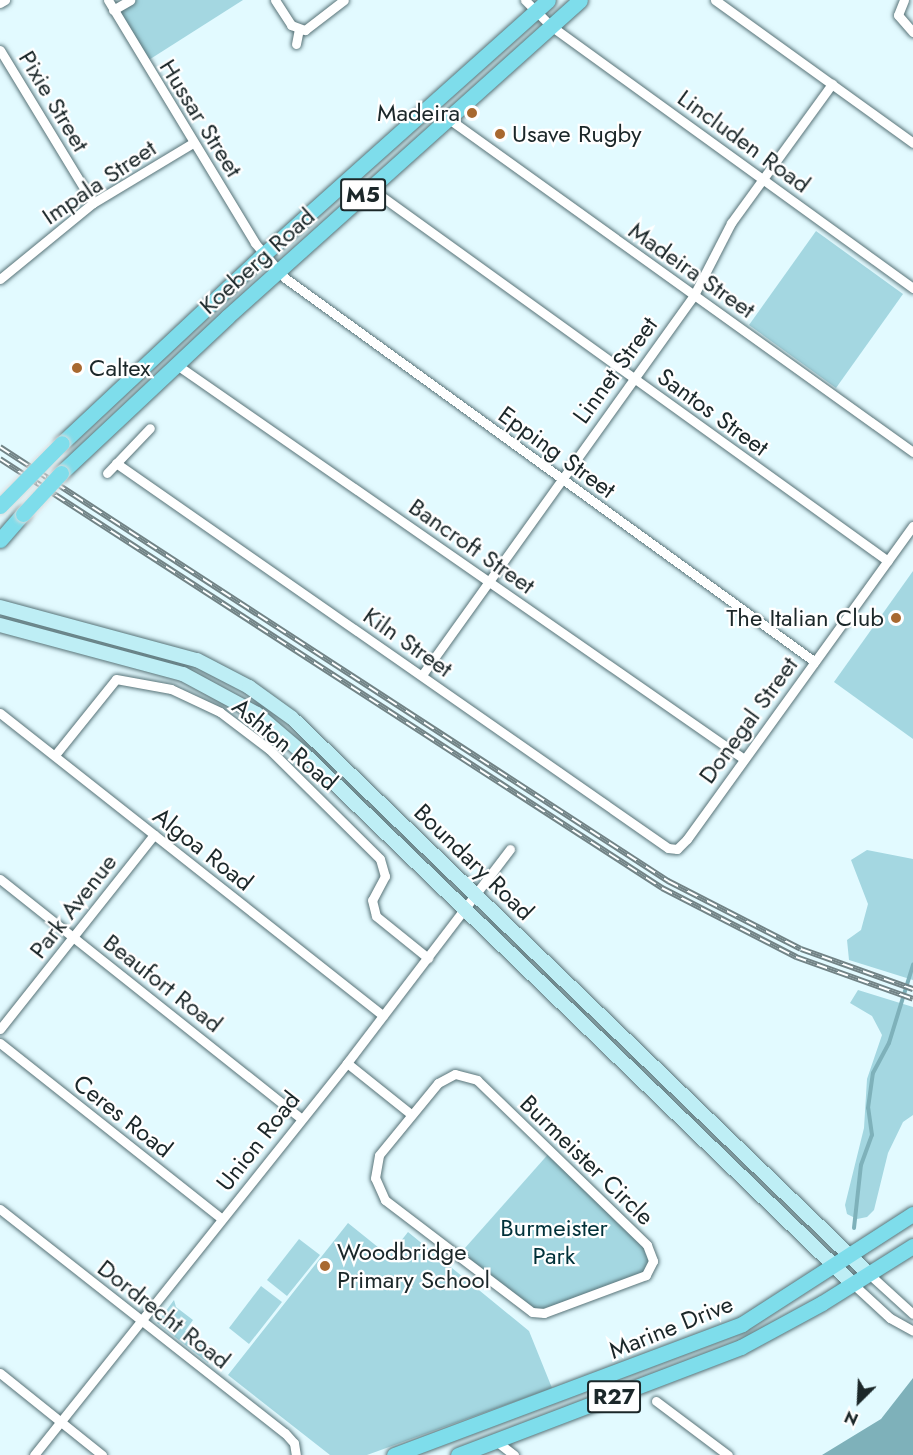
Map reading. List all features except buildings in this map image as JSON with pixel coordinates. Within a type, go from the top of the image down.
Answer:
[{"type":"main road","name":"Koeberg Road","points":[[0,506],[62,443],[263,255],[548,0]]},
{"type":"main road","name":"Koeberg Road","points":[[0,540],[81,454],[278,272],[580,0]]},
{"type":"main road","name":"Boundary Road","points":[[0,607],[170,651],[249,687],[292,718],[869,1274]]},
{"type":"main road","name":"Boundary Road","points":[[0,625],[167,668],[201,681],[237,701],[304,754],[853,1284]]},
{"type":"main road","name":"Marine Drive","points":[[394,1455],[742,1324],[835,1267],[913,1214]]},
{"type":"main road","name":"Marine Drive","points":[[458,1455],[724,1355],[853,1284],[913,1246]]},
{"type":"street","points":[[0,3],[5,0]]},
{"type":"street","name":"Hussar Street","points":[[108,0],[193,143],[263,255],[278,272]]},
{"type":"street","points":[[113,10],[130,0]]},
{"type":"street","points":[[275,0],[289,22],[299,29],[312,28],[344,0]]},
{"type":"street","name":"Lincluden Road","points":[[525,0],[551,26],[913,288]]},
{"type":"street","points":[[715,0],[913,143]]},
{"type":"street","points":[[904,0],[898,15],[913,32]]},
{"type":"street","points":[[296,44],[299,29]]},
{"type":"street","name":"Pixie Street","points":[[0,50],[93,203]]},
{"type":"street","name":"Linnet Street","points":[[422,675],[560,479],[694,295],[731,223],[832,84]]},
{"type":"street","name":"Madeira Street","points":[[449,119],[913,452]]},
{"type":"street","name":"Impala Street","points":[[2,274],[93,203],[193,143]]},
{"type":"street","name":"Santos Street","points":[[370,189],[888,561]]},
{"type":"street","name":"Epping Street","points":[[278,272],[815,662]]},
{"type":"street","name":"Bancroft Street","points":[[177,365],[744,759]]},
{"type":"street","points":[[107,473],[150,428]]},
{"type":"street","name":"Kiln Street","points":[[116,464],[422,675],[655,840],[677,849]]},
{"type":"street","name":"Donegal Street","points":[[677,849],[913,526]]},
{"type":"street","name":"Ashton Road","points":[[55,755],[116,679],[171,689],[220,712],[269,749],[380,858],[385,876],[372,900],[376,916],[428,958]]},
{"type":"street","name":"Algoa Road","points":[[0,713],[383,1016]]},
{"type":"street","name":"Park Avenue","points":[[0,1029],[154,835]]},
{"type":"street","name":"Union Road","points":[[34,1455],[347,1063],[477,897],[510,849]]},
{"type":"street","name":"Beaufort Road","points":[[0,879],[301,1118]]},
{"type":"street","name":"Ceres Road","points":[[0,1043],[222,1219]]},
{"type":"street","points":[[347,1063],[411,1114]]},
{"type":"street","name":"Burmeister Circle","points":[[456,1074],[477,1080],[647,1245],[653,1261],[650,1271],[641,1278],[544,1313],[520,1307],[385,1200],[378,1189],[375,1166],[379,1155],[411,1114],[447,1076],[456,1074]]},
{"type":"street","name":"Dordrecht Road","points":[[0,1209],[285,1433],[294,1443],[296,1455]]},
{"type":"street","points":[[869,1274],[913,1314]]},
{"type":"street","points":[[853,1284],[890,1318],[913,1330]]},
{"type":"street","points":[[0,1373],[102,1455]]},
{"type":"street","points":[[656,1401],[728,1455]]},
{"type":"street","points":[[496,1441],[514,1455]]},
{"type":"green space","points":[[129,0],[243,0],[144,63],[114,9]]},
{"type":"green space","points":[[816,231],[903,294],[836,388],[749,325]]},
{"type":"green space","name":"The Italian Club","points":[[913,571],[913,739],[834,682]]},
{"type":"green space","points":[[867,850],[913,859],[913,980],[849,960],[847,940],[861,930],[868,904],[851,860]]},
{"type":"green space","points":[[858,990],[913,1007],[913,1115],[903,1122],[888,1153],[874,1210],[867,1217],[857,1219],[847,1214],[845,1205],[864,1128],[867,1079],[882,1035],[872,1016],[850,1003]]},
{"type":"green space","name":"Burmeister Park","points":[[551,1151],[652,1255],[641,1278],[532,1312],[457,1257]]},
{"type":"green space","name":"Woodbridge Primary School","points":[[348,1223],[389,1256],[408,1232],[529,1331],[552,1388],[367,1455],[330,1455],[228,1375]]},
{"type":"green space","points":[[299,1239],[320,1255],[287,1296],[267,1280]]},
{"type":"green space","points":[[261,1286],[282,1302],[249,1344],[229,1328]]},
{"type":"green space","points":[[174,1300],[176,1307],[193,1320],[185,1331],[215,1354],[208,1363],[157,1323]]},
{"type":"shaded area","points":[[913,1378],[913,1455],[822,1455],[881,1419]]},
{"type":"waterway","points":[[854,1228],[861,1165],[872,1135],[868,1108],[873,1073],[889,1043],[913,965]]},
{"type":"railway","points":[[0,447],[668,881],[801,949],[913,989]]},
{"type":"railway","points":[[0,459],[662,888],[796,957],[913,999]]},
{"type":"place","name":"Madeira","points":[[472,113]]},
{"type":"place","name":"Usave Rugby","points":[[500,134]]},
{"type":"place","name":"Caltex","points":[[77,368]]},
{"type":"place","name":"The Italian Club","points":[[896,618]]},
{"type":"place","name":"Woodbridge Primary School","points":[[325,1266]]}]
